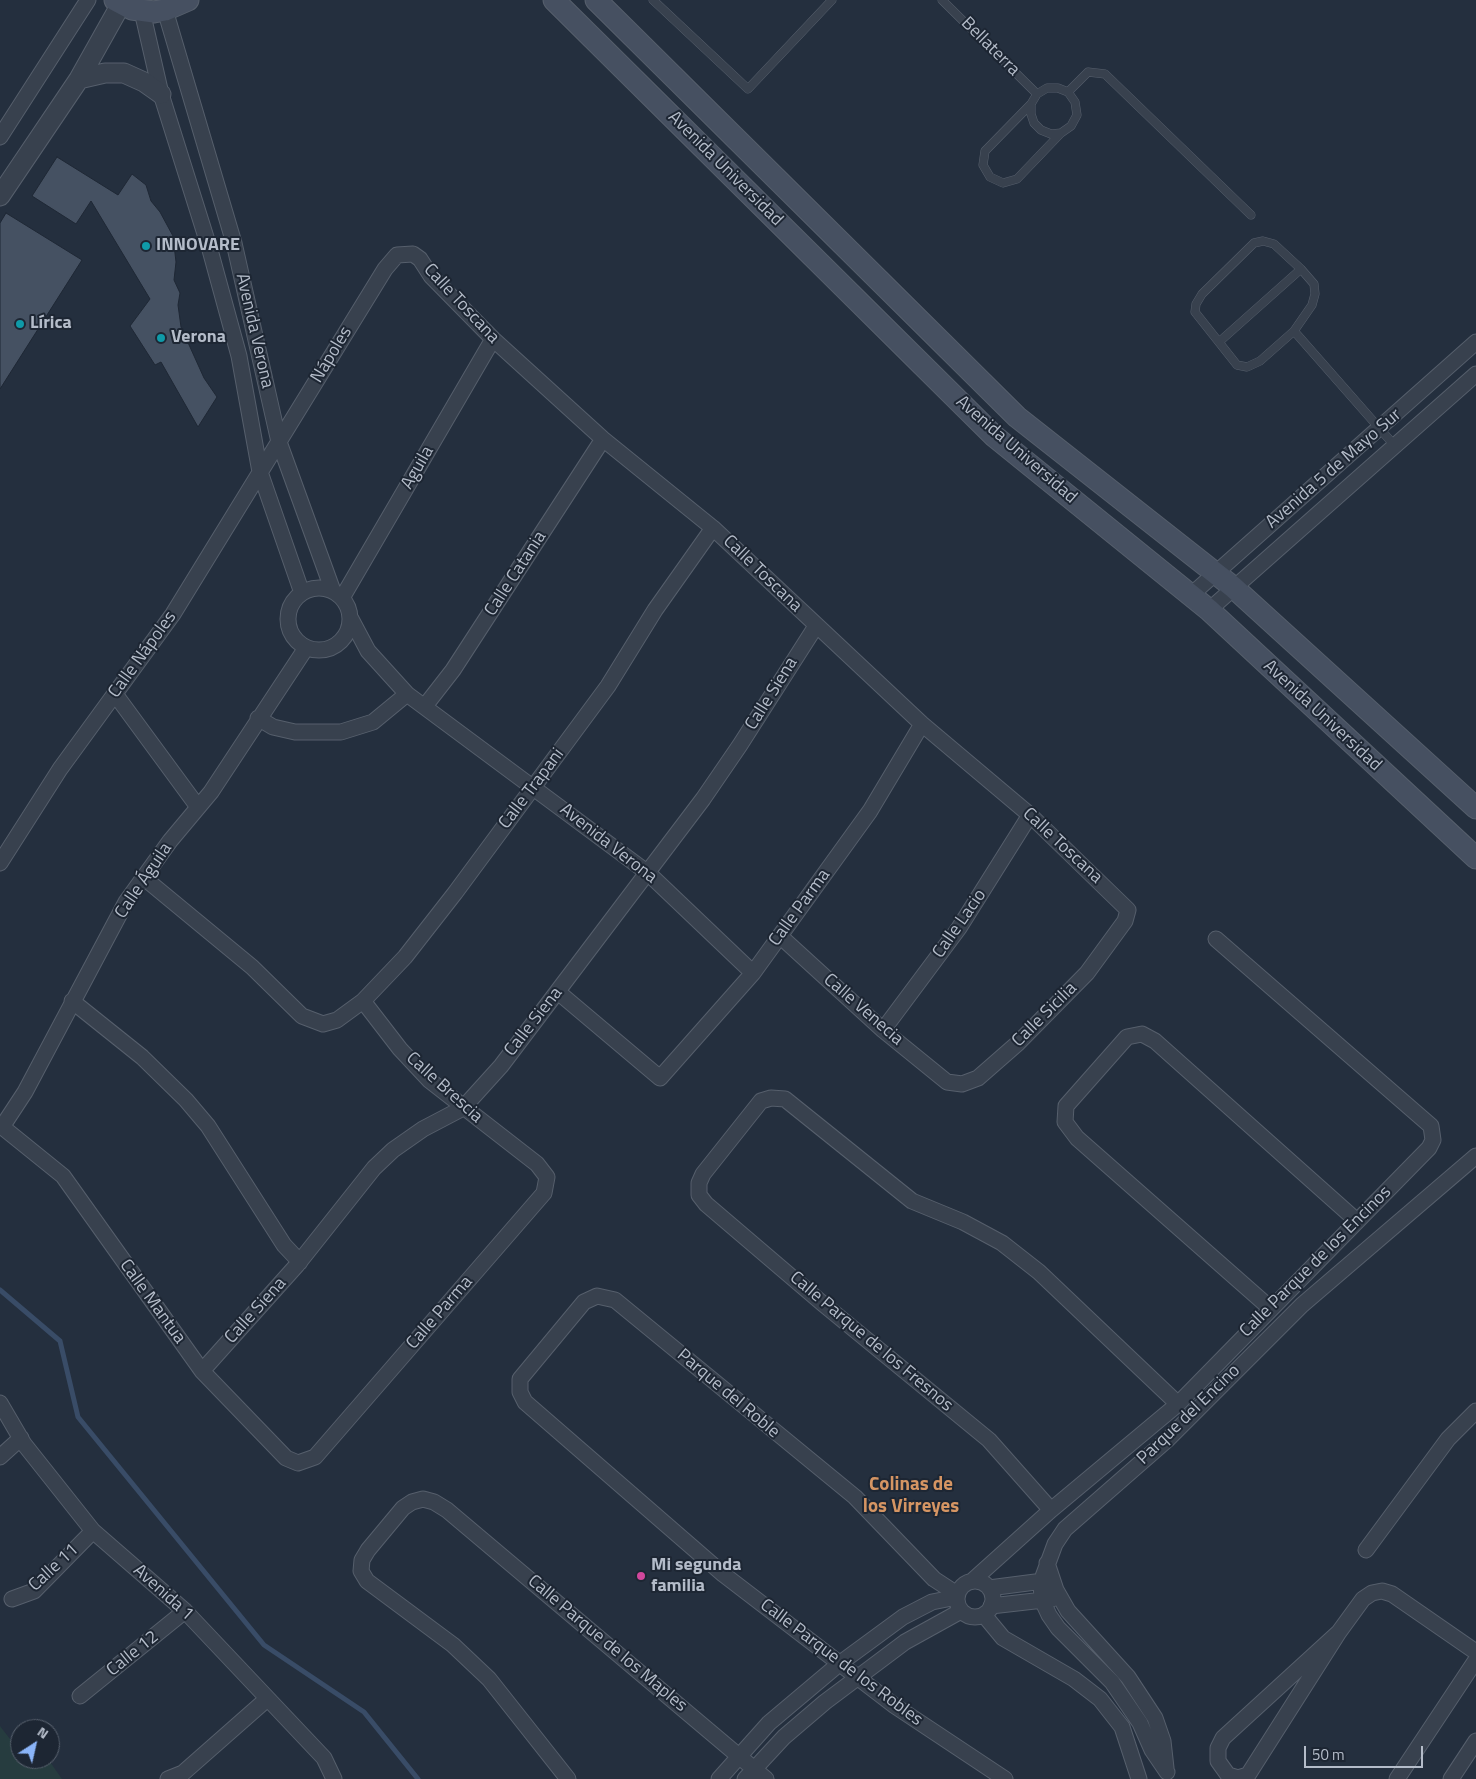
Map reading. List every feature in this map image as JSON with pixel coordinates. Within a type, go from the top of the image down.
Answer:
[{"type":"main road","points":[[118,2],[142,11],[165,10],[188,0]]},
{"type":"main road","name":"Avenida Universidad","points":[[554,0],[994,436],[1209,610],[1476,858]]},
{"type":"main road","name":"Avenida Universidad","points":[[596,0],[1017,417],[1233,588],[1476,808]]},
{"type":"street","points":[[0,137],[88,0]]},
{"type":"street","points":[[0,196],[79,79],[118,2]]},
{"type":"street","name":"Avenida Verona","points":[[165,10],[234,243],[279,442],[337,594]]},
{"type":"street","name":"Avenida Verona","points":[[142,11],[161,94],[210,250],[239,356],[260,472],[302,593]]},
{"type":"street","points":[[79,79],[105,73],[124,73],[144,82],[161,94]]},
{"type":"street","points":[[210,250],[234,243]]},
{"type":"street","name":"Calle Toscana","points":[[384,269],[398,255],[413,254],[420,259],[430,276],[493,339],[603,439],[713,528],[922,724],[1030,815],[1124,905],[1128,910],[1125,922]]},
{"type":"street","name":"Nápoles","points":[[279,442],[384,269]]},
{"type":"street","name":"Aguila","points":[[337,594],[493,339]]},
{"type":"street","name":"Avenida 5 de Mayo Sur","points":[[1191,595],[1476,342]]},
{"type":"street","points":[[239,356],[260,352]]},
{"type":"street","name":"Avenida 5 de Mayo Sur","points":[[1209,610],[1476,374]]},
{"type":"street","name":"Calle Catania","points":[[425,706],[453,670],[603,439]]},
{"type":"street","name":"Calle Nápoles","points":[[0,863],[60,769],[173,614],[279,442]]},
{"type":"street","name":"Calle Trapani","points":[[143,876],[252,967],[302,1016],[323,1024],[337,1020],[363,1001],[405,957],[608,686],[655,610],[713,528]]},
{"type":"street","points":[[312,589],[337,594],[350,612],[349,630],[344,639],[336,646],[327,650],[306,648],[292,635],[289,626],[290,607],[302,593],[312,589]]},
{"type":"street","name":"Avenida Verona","points":[[351,619],[368,651],[407,694],[648,873],[753,972]]},
{"type":"street","name":"Calle Siena","points":[[202,1371],[300,1262],[374,1168],[392,1150],[423,1129],[463,1108],[501,1066],[648,873],[740,745],[816,626]]},
{"type":"street","points":[[344,639],[368,651]]},
{"type":"street","name":"Calle Águila","points":[[1,1126],[25,1092],[126,902],[143,876],[211,792],[258,718],[306,648]]},
{"type":"street","points":[[115,694],[198,807]]},
{"type":"street","points":[[258,718],[273,727],[295,732],[341,732],[373,722],[407,694]]},
{"type":"street","name":"Calle Parma","points":[[558,992],[660,1078],[753,972],[780,936],[870,811],[922,724]]},
{"type":"street","name":"Calle Lacio","points":[[883,1030],[959,928],[1030,815]]},
{"type":"street","name":"Calle Sicilia","points":[[947,1082],[962,1084],[978,1078],[1018,1043],[1088,973],[1125,922]]},
{"type":"street","name":"Calle Venecia","points":[[780,936],[883,1030],[947,1082]]},
{"type":"street","name":"Calle Parque de los Encinos","points":[[972,1581],[1051,1510],[1178,1404],[1270,1308],[1429,1148],[1434,1133],[1432,1126],[1216,939]]},
{"type":"street","name":"Calle Brescia","points":[[363,1001],[400,1049],[429,1080],[537,1164]]},
{"type":"street","points":[[72,1002],[129,1046],[186,1100],[208,1126],[242,1176],[284,1245],[300,1262]]},
{"type":"street","points":[[1270,1308],[1077,1138],[1065,1122],[1066,1106],[1127,1037],[1142,1034],[1155,1041],[1357,1221]]},
{"type":"street","name":"Calle Parque de los Fresnos","points":[[1051,1510],[989,1440],[706,1204],[699,1195],[699,1183],[702,1174],[761,1101],[771,1098],[785,1099],[912,1201],[963,1222],[1002,1243],[1039,1272],[1178,1404]]},
{"type":"street","name":"Calle Mantua","points":[[1,1126],[63,1176],[202,1371],[286,1458],[298,1463],[314,1457]]},
{"type":"street","name":"Parque del Encino","points":[[1168,1775],[1152,1750],[1140,1723],[1112,1682],[1058,1628],[1042,1600],[1047,1581],[1047,1563],[1065,1529],[1168,1439],[1302,1306],[1476,1156]]},
{"type":"street","name":"Calle Parma","points":[[314,1457],[544,1193],[547,1177],[537,1164]]},
{"type":"street","name":"Parque del Roble","points":[[525,1402],[520,1392],[520,1379],[584,1302],[597,1296],[615,1300],[855,1497],[934,1579],[958,1601]]},
{"type":"street","name":"Calle Parque de los Robles","points":[[525,1402],[723,1574],[895,1706],[1005,1779]]},
{"type":"street","name":"Avenida 1","points":[[0,1403],[21,1438],[93,1531],[185,1611],[324,1758],[335,1778]]},
{"type":"street","points":[[1366,1550],[1448,1439],[1476,1411]]},
{"type":"street","points":[[0,1457],[21,1438]]},
{"type":"street","name":"Calle Parque de los Maples","points":[[568,1779],[489,1679],[453,1645],[367,1581],[362,1571],[362,1560],[403,1508],[412,1502],[423,1499],[447,1510],[740,1755],[755,1776]]},
{"type":"street","name":"Calle 11","points":[[12,1599],[34,1591],[93,1531]]},
{"type":"street","points":[[755,1776],[784,1737],[825,1702],[958,1601],[961,1588],[972,1581],[984,1584],[989,1588],[993,1600],[988,1610]]},
{"type":"street","points":[[989,1588],[1047,1581]]},
{"type":"street","name":"Parque del Encino","points":[[1047,1581],[1061,1598],[1068,1611],[1128,1677],[1155,1718],[1163,1741],[1168,1775]]},
{"type":"street","points":[[1339,1632],[1223,1738],[1218,1748],[1218,1761],[1228,1775],[1238,1778],[1248,1775],[1339,1632],[1363,1599],[1372,1593],[1382,1590],[1392,1594],[1476,1652]]},
{"type":"street","points":[[958,1601],[972,1617],[988,1610],[1061,1598]]},
{"type":"street","points":[[719,1779],[769,1723],[839,1664],[903,1617],[932,1602],[958,1601]]},
{"type":"street","points":[[988,1610],[1003,1638],[1074,1679],[1100,1699],[1122,1727],[1139,1779]]},
{"type":"street","name":"Calle 12","points":[[80,1696],[185,1611]]},
{"type":"street","points":[[1397,1779],[1476,1660]]},
{"type":"street","points":[[168,1779],[183,1773],[267,1699]]},
{"type":"street","points":[[1451,1779],[1476,1741]]},
{"type":"lane","points":[[653,0],[748,89],[832,0]]},
{"type":"lane","name":"Bellaterra","points":[[942,0],[1037,94]]},
{"type":"lane","points":[[1068,92],[1088,72],[1105,74],[1251,215]]},
{"type":"lane","points":[[1047,88],[1058,88],[1068,92],[1075,102],[1077,115],[1071,126],[1060,133],[1017,179],[1003,183],[990,178],[983,165],[985,151],[1031,104],[1037,94],[1047,88]]},
{"type":"lane","points":[[1031,104],[1031,114],[1034,123],[1041,130],[1051,134],[1060,133]]},
{"type":"lane","points":[[1263,241],[1274,244],[1301,269],[1314,284],[1315,294],[1312,305],[1294,331],[1260,361],[1247,367],[1237,365],[1195,312],[1196,304],[1202,294],[1254,243],[1263,241]]},
{"type":"lane","points":[[1219,342],[1301,269]]},
{"type":"lane","points":[[1294,331],[1395,446]]},
{"type":"green space","points":[[0,1726],[10,1739],[10,1769],[55,1769],[62,1779],[0,1779]]},
{"type":"building","points":[[57,157],[118,195],[132,174],[146,185],[151,201],[160,212],[173,236],[176,262],[174,280],[180,293],[178,305],[181,327],[204,378],[217,397],[198,427],[161,362],[155,365],[130,326],[150,299],[91,201],[76,224],[32,196]]},
{"type":"building","name":"Lírica","points":[[6,213],[82,260],[0,389],[0,223]]},
{"type":"waterway","points":[[0,1290],[60,1341],[78,1417],[264,1645],[364,1712],[418,1779]]},
{"type":"place","name":"INNOVARE","points":[[146,246]]},
{"type":"place","name":"Lírica","points":[[20,324]]},
{"type":"place","name":"Verona","points":[[161,338]]},
{"type":"place","name":"Mi segunda familia","points":[[641,1576]]},
{"type":"district","name":"Colinas de los Virreyes","points":[[911,1496]]}]
